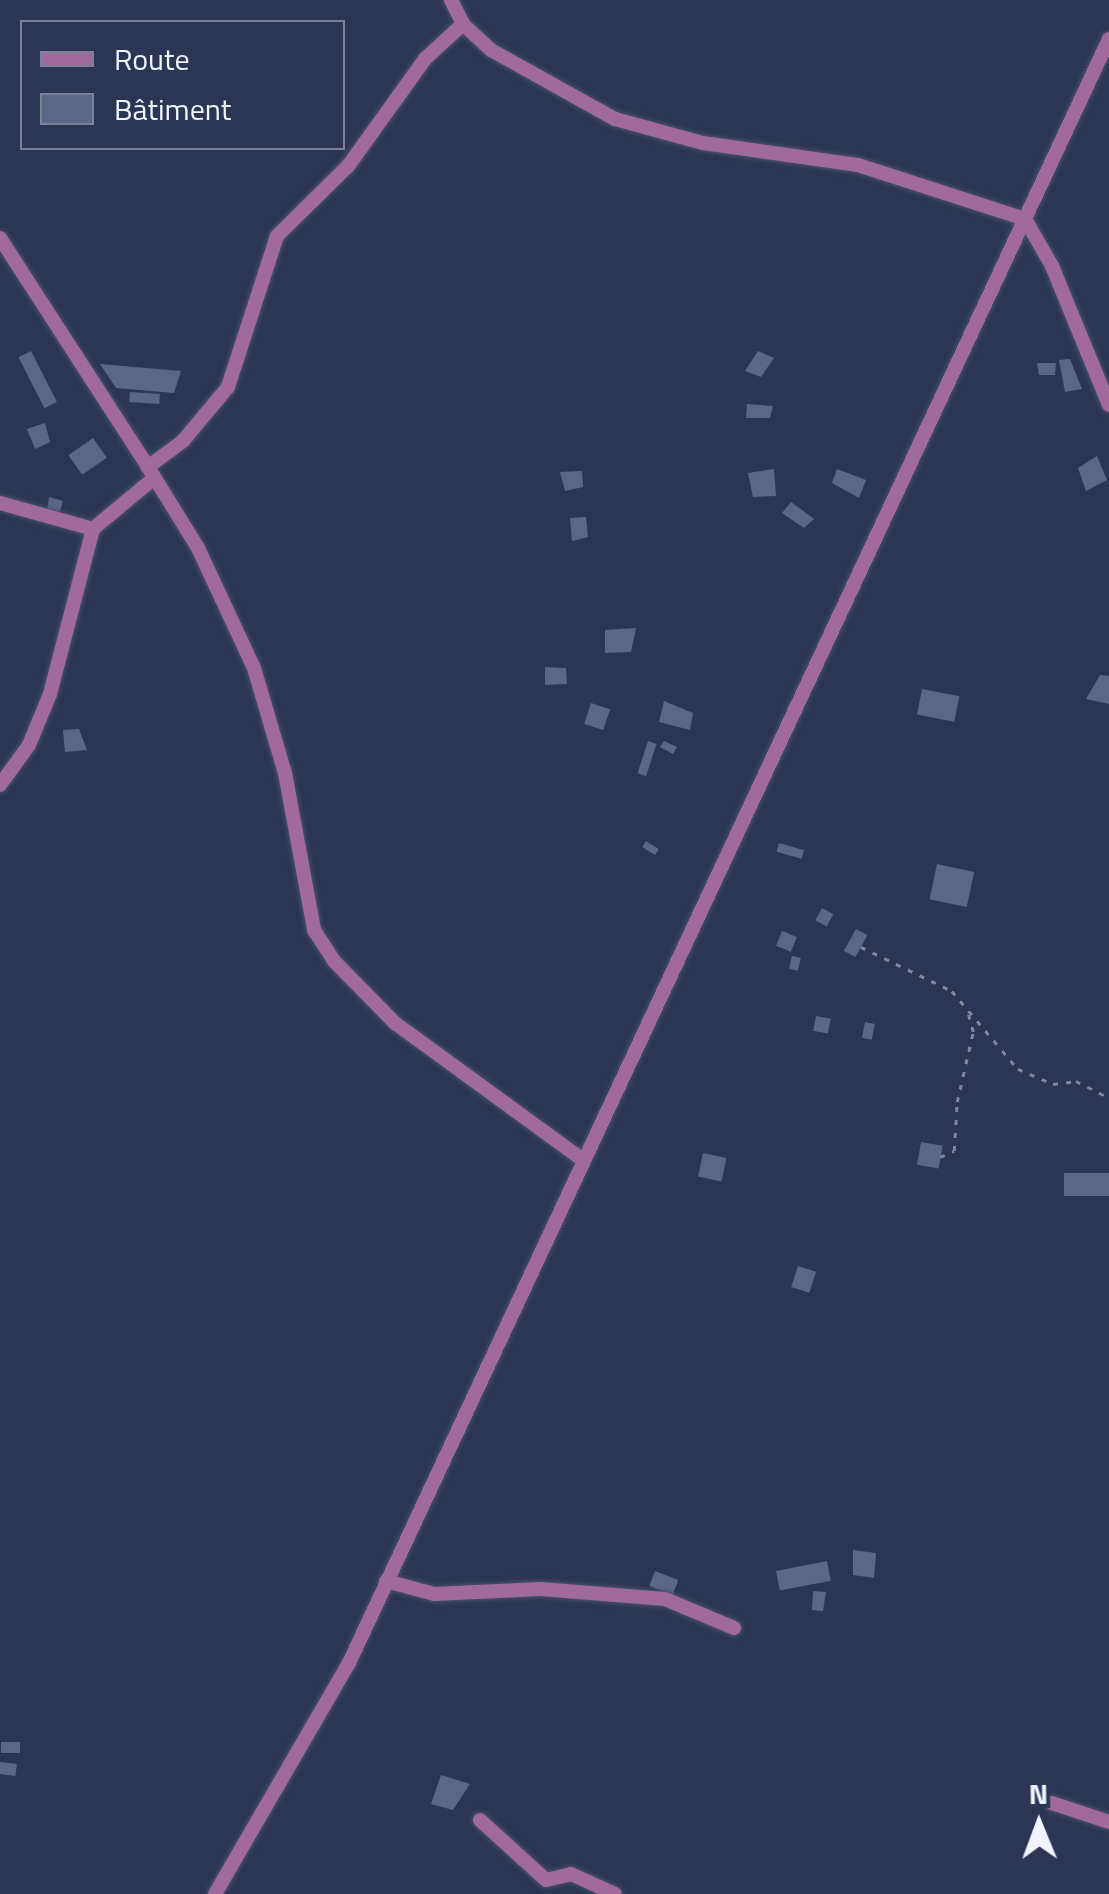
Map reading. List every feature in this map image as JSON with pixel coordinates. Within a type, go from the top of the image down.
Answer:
[{"type":"street","points":[[450,0],[462,24],[547,86],[640,128],[831,158],[1025,220],[1052,266],[1109,405]]},
{"type":"street","points":[[0,784],[30,745],[50,694],[93,529],[183,441],[228,388],[277,236],[348,166],[426,59],[462,24]]},
{"type":"street","points":[[216,1894],[349,1662],[1109,39]]},
{"type":"street","points":[[0,238],[198,548],[263,694],[314,930],[335,962],[394,1024],[583,1160]]},
{"type":"street","points":[[0,503],[93,529]]},
{"type":"street","points":[[386,1581],[434,1594],[541,1589],[665,1599],[734,1628]]},
{"type":"street","points":[[1052,1803],[1109,1822]]},
{"type":"street","points":[[480,1820],[546,1880],[571,1874],[615,1894]]},
{"type":"path","points":[[862,947],[952,992],[1018,1070],[1053,1084],[1076,1081],[1109,1098]]},
{"type":"path","points":[[940,1157],[954,1150],[956,1102],[974,1032],[968,1011]]},
{"type":"building","points":[[31,351],[57,402],[44,408],[19,357]]},
{"type":"building","points":[[758,351],[774,358],[761,377],[745,371]]},
{"type":"building","points":[[1070,359],[1082,389],[1065,392],[1059,360]]},
{"type":"building","points":[[1037,363],[1056,363],[1055,375],[1039,375]]},
{"type":"building","points":[[100,364],[181,371],[174,393],[116,388]]},
{"type":"building","points":[[130,392],[160,394],[159,404],[129,402]]},
{"type":"building","points":[[747,404],[773,406],[770,418],[746,418]]},
{"type":"building","points":[[45,423],[50,442],[35,449],[27,429]]},
{"type":"building","points":[[93,438],[107,458],[82,475],[68,455]]},
{"type":"building","points":[[1097,456],[1107,480],[1086,491],[1078,468]]},
{"type":"building","points":[[774,469],[776,496],[753,497],[748,473]]},
{"type":"building","points":[[837,469],[866,480],[859,498],[832,483]]},
{"type":"building","points":[[582,471],[583,487],[565,491],[560,472]]},
{"type":"building","points":[[49,497],[63,501],[59,515],[47,511]]},
{"type":"building","points":[[791,502],[814,519],[804,528],[782,513]]},
{"type":"building","points":[[586,517],[588,537],[572,541],[570,518]]},
{"type":"building","points":[[636,628],[631,652],[605,653],[605,630]]},
{"type":"building","points":[[545,667],[566,668],[567,684],[545,685]]},
{"type":"building","points":[[1100,675],[1109,676],[1109,704],[1086,699]]},
{"type":"building","points":[[922,689],[959,696],[954,722],[917,715]]},
{"type":"building","points":[[664,701],[693,713],[690,730],[659,722]]},
{"type":"building","points":[[591,703],[610,709],[603,730],[584,724]]},
{"type":"building","points":[[79,729],[87,750],[65,752],[63,730]]},
{"type":"building","points":[[648,741],[657,744],[646,776],[637,773]]},
{"type":"building","points":[[664,741],[677,747],[673,754],[660,747]]},
{"type":"building","points":[[646,841],[659,849],[655,855],[642,847]]},
{"type":"building","points":[[779,843],[804,850],[802,859],[777,852]]},
{"type":"building","points":[[937,864],[974,872],[967,907],[930,899]]},
{"type":"building","points":[[822,908],[833,914],[827,927],[815,920]]},
{"type":"building","points":[[856,929],[867,935],[855,957],[844,951]]},
{"type":"building","points":[[782,931],[797,937],[791,952],[776,946]]},
{"type":"building","points":[[792,956],[801,958],[798,971],[789,969]]},
{"type":"building","points":[[816,1016],[831,1019],[828,1034],[813,1031]]},
{"type":"building","points":[[865,1022],[875,1024],[872,1040],[862,1038]]},
{"type":"building","points":[[921,1142],[943,1146],[939,1168],[917,1165]]},
{"type":"building","points":[[703,1153],[726,1158],[721,1181],[698,1176]]},
{"type":"building","points":[[1064,1173],[1109,1173],[1109,1196],[1064,1196]]},
{"type":"building","points":[[798,1266],[816,1272],[809,1293],[791,1287]]},
{"type":"building","points":[[853,1550],[876,1553],[874,1578],[853,1575]]},
{"type":"building","points":[[827,1561],[831,1581],[780,1591],[776,1571]]},
{"type":"building","points":[[655,1571],[678,1580],[673,1595],[649,1586]]},
{"type":"building","points":[[813,1591],[826,1592],[823,1611],[812,1610]]},
{"type":"building","points":[[1,1742],[20,1742],[20,1753],[1,1753]]},
{"type":"building","points":[[0,1762],[17,1764],[15,1776],[0,1774]]},
{"type":"building","points":[[441,1775],[470,1784],[453,1810],[431,1804]]}]
